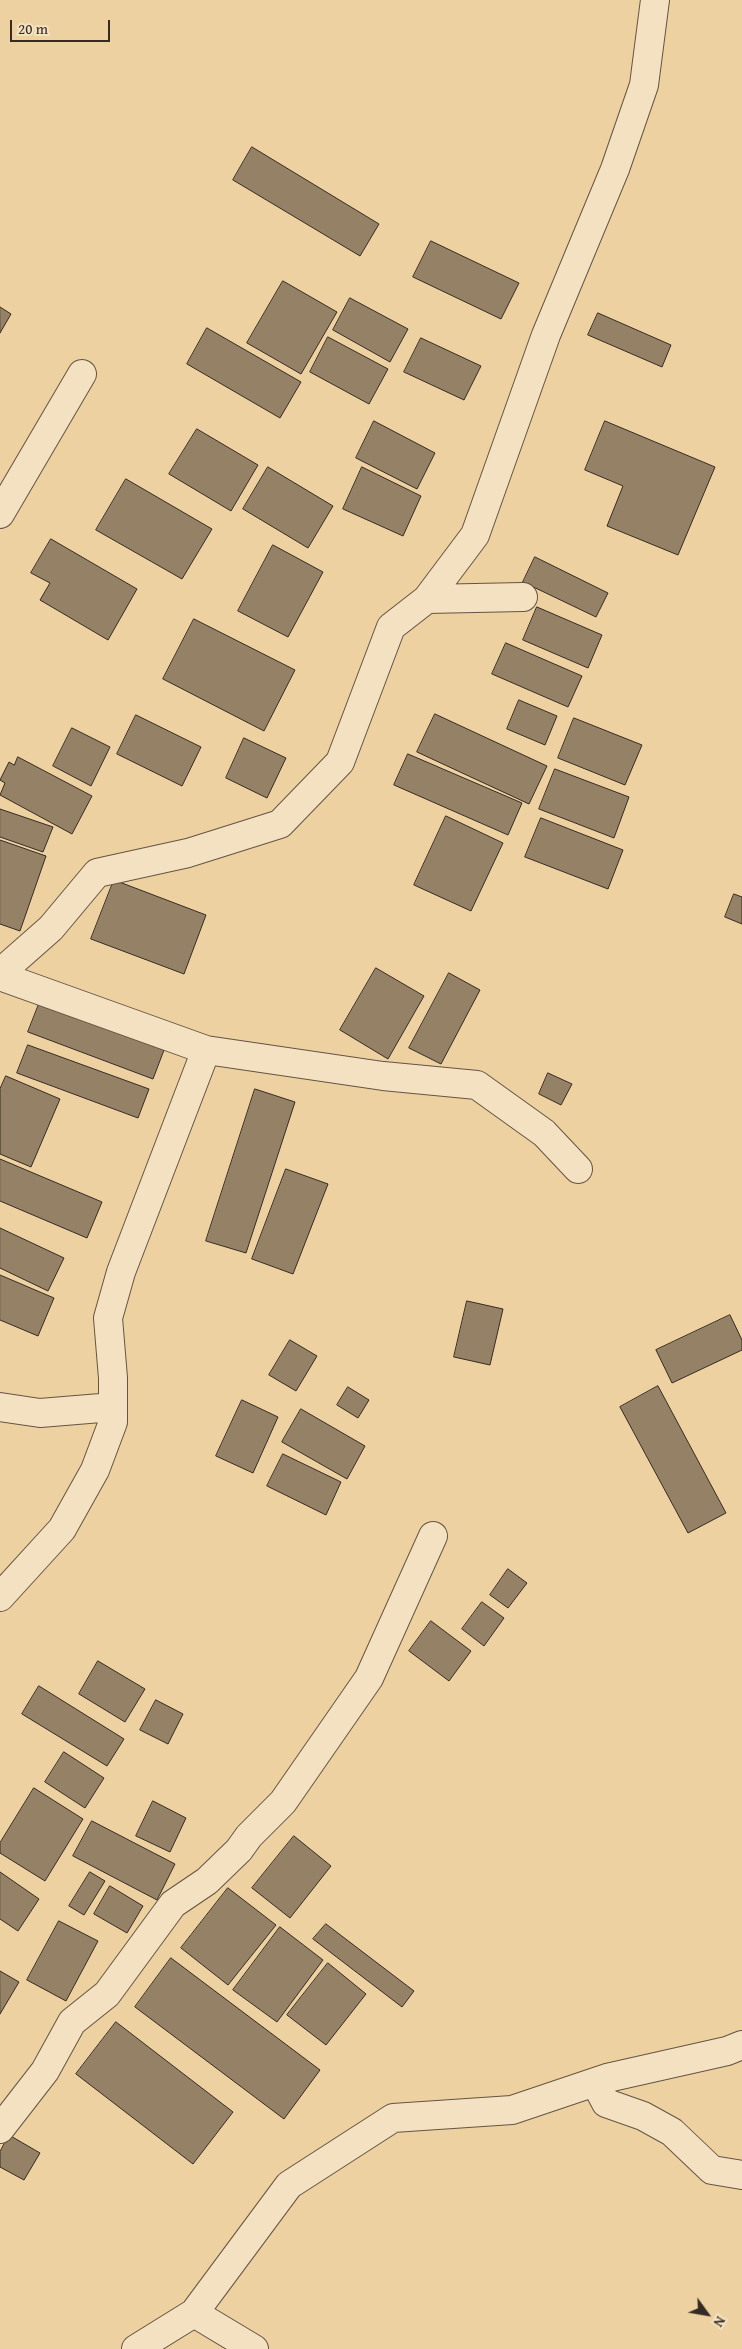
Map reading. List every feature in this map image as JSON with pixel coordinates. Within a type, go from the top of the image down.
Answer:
[{"type":"street","points":[[578,1169],[544,1133],[477,1085],[383,1076],[206,1050],[0,974],[51,928],[97,873],[188,853],[280,824],[340,762],[391,627],[427,598],[475,535],[546,335],[615,169],[644,84],[655,0]]},
{"type":"street","points":[[0,514],[82,374]]},
{"type":"street","points":[[427,598],[523,597]]},
{"type":"street","points":[[0,1597],[62,1529],[94,1470],[113,1422],[108,1318],[121,1272],[206,1050]]},
{"type":"street","points":[[0,1407],[40,1413],[113,1407]]},
{"type":"street","points":[[0,2129],[45,2071],[72,2022],[107,1994],[173,1904],[206,1881],[239,1850],[248,1836],[283,1802],[369,1678],[433,1536]]},
{"type":"street","points":[[136,2349],[194,2313],[289,2185],[393,2118],[512,2110],[595,2082],[742,2045]]},
{"type":"street","points":[[595,2082],[606,2103],[643,2116],[672,2132],[712,2170],[742,2174]]},
{"type":"street","points":[[194,2313],[254,2349]]},
{"type":"building","points":[[252,147],[379,224],[360,256],[233,180]]},
{"type":"building","points":[[431,241],[519,283],[501,319],[413,277]]},
{"type":"building","points":[[283,281],[337,312],[301,374],[247,343]]},
{"type":"building","points":[[350,298],[408,329],[390,362],[333,330]]},
{"type":"building","points":[[0,307],[11,314],[0,333]]},
{"type":"building","points":[[598,313],[671,345],[662,367],[588,335]]},
{"type":"building","points":[[207,328],[301,382],[280,418],[187,364]]},
{"type":"building","points":[[328,337],[388,369],[369,404],[310,372]]},
{"type":"building","points":[[421,338],[481,366],[464,400],[404,372]]},
{"type":"building","points":[[374,421],[435,453],[417,489],[356,458]]},
{"type":"building","points":[[605,421],[715,467],[678,555],[607,526],[623,486],[585,470]]},
{"type":"building","points":[[197,429],[258,465],[231,511],[169,474]]},
{"type":"building","points":[[268,467],[333,506],[308,548],[243,509]]},
{"type":"building","points":[[362,467],[421,496],[403,536],[343,509]]},
{"type":"building","points":[[126,479],[212,529],[182,579],[96,530]]},
{"type":"building","points":[[51,539],[137,589],[108,640],[40,600],[50,583],[31,573]]},
{"type":"building","points":[[273,545],[323,572],[288,637],[238,611]]},
{"type":"building","points":[[535,557],[608,593],[596,617],[523,582]]},
{"type":"building","points":[[537,607],[602,635],[588,668],[523,640]]},
{"type":"building","points":[[194,619],[295,670],[264,731],[163,679]]},
{"type":"building","points":[[506,643],[582,676],[568,707],[492,674]]},
{"type":"building","points":[[519,700],[557,716],[545,745],[507,729]]},
{"type":"building","points":[[435,714],[547,766],[529,804],[417,752]]},
{"type":"building","points":[[136,715],[201,747],[182,786],[117,754]]},
{"type":"building","points":[[574,718],[642,745],[625,785],[558,758]]},
{"type":"building","points":[[72,728],[110,747],[91,786],[53,766]]},
{"type":"building","points":[[244,738],[286,758],[267,798],[226,778]]},
{"type":"building","points":[[408,754],[522,803],[508,835],[394,785]]},
{"type":"building","points":[[18,757],[92,796],[72,834],[0,795],[5,783],[0,780],[9,762],[14,765]]},
{"type":"building","points":[[555,769],[629,797],[614,838],[539,809]]},
{"type":"building","points":[[0,809],[53,827],[43,852],[0,837]]},
{"type":"building","points":[[446,816],[503,843],[471,911],[414,885]]},
{"type":"building","points":[[541,818],[623,850],[608,889],[525,857]]},
{"type":"building","points":[[0,840],[46,856],[20,931],[0,924]]},
{"type":"building","points":[[114,880],[206,915],[184,974],[91,939]]},
{"type":"building","points":[[734,894],[742,897],[742,924],[725,917]]},
{"type":"building","points":[[376,968],[424,996],[388,1059],[340,1030]]},
{"type":"building","points":[[449,973],[480,990],[441,1064],[409,1048]]},
{"type":"building","points":[[39,1004],[164,1050],[153,1079],[28,1032]]},
{"type":"building","points":[[28,1045],[149,1089],[138,1118],[17,1073]]},
{"type":"building","points":[[548,1073],[572,1084],[561,1105],[539,1094]]},
{"type":"building","points":[[6,1076],[60,1099],[31,1167],[0,1154],[0,1089]]},
{"type":"building","points":[[255,1089],[295,1102],[246,1253],[206,1241]]},
{"type":"building","points":[[0,1159],[102,1202],[87,1238],[0,1201]]},
{"type":"building","points":[[286,1169],[328,1184],[293,1274],[252,1259]]},
{"type":"building","points":[[0,1228],[64,1258],[48,1291],[0,1268]]},
{"type":"building","points":[[0,1275],[54,1298],[38,1336],[0,1320]]},
{"type":"building","points":[[467,1301],[503,1309],[490,1365],[454,1357]]},
{"type":"building","points":[[730,1315],[742,1340],[742,1350],[672,1383],[656,1350]]},
{"type":"building","points":[[290,1340],[317,1356],[296,1391],[269,1375]]},
{"type":"building","points":[[658,1386],[726,1513],[688,1533],[620,1407]]},
{"type":"building","points":[[348,1387],[369,1400],[358,1418],[337,1405]]},
{"type":"building","points":[[242,1400],[278,1417],[253,1473],[216,1456]]},
{"type":"building","points":[[301,1409],[365,1446],[347,1479],[282,1442]]},
{"type":"building","points":[[283,1454],[341,1482],[326,1515],[267,1486]]},
{"type":"building","points":[[508,1569],[527,1583],[508,1608],[490,1595]]},
{"type":"building","points":[[482,1602],[504,1618],[484,1646],[462,1629]]},
{"type":"building","points":[[431,1621],[471,1651],[449,1681],[409,1651]]},
{"type":"building","points":[[98,1661],[145,1689],[125,1722],[79,1694]]},
{"type":"building","points":[[39,1686],[124,1739],[107,1766],[22,1714]]},
{"type":"building","points":[[156,1700],[183,1714],[168,1744],[140,1730]]},
{"type":"building","points":[[64,1752],[104,1778],[85,1808],[45,1782]]},
{"type":"building","points":[[34,1788],[83,1819],[45,1881],[0,1853],[0,1843]]},
{"type":"building","points":[[153,1801],[186,1818],[170,1852],[136,1836]]},
{"type":"building","points":[[92,1821],[175,1864],[157,1900],[73,1856]]},
{"type":"building","points":[[294,1836],[331,1866],[290,1918],[252,1888]]},
{"type":"building","points":[[0,1872],[39,1899],[18,1931],[0,1919]]},
{"type":"building","points":[[90,1872],[105,1881],[84,1915],[69,1906]]},
{"type":"building","points":[[110,1886],[143,1906],[127,1933],[94,1914]]},
{"type":"building","points":[[228,1888],[276,1925],[228,1985],[181,1948]]},
{"type":"building","points":[[59,1921],[98,1941],[66,2001],[27,1980]]},
{"type":"building","points":[[326,1924],[414,1991],[402,2007],[313,1939]]},
{"type":"building","points":[[280,1927],[323,1960],[277,2022],[233,1990]]},
{"type":"building","points":[[171,1958],[320,2070],[284,2119],[135,2007]]},
{"type":"building","points":[[328,1963],[366,1994],[326,2045],[287,2015]]},
{"type":"building","points":[[0,1971],[19,1982],[0,2014]]},
{"type":"building","points":[[116,2022],[233,2112],[193,2164],[76,2074]]},
{"type":"building","points":[[9,2135],[40,2153],[24,2180],[0,2167],[0,2152]]}]
